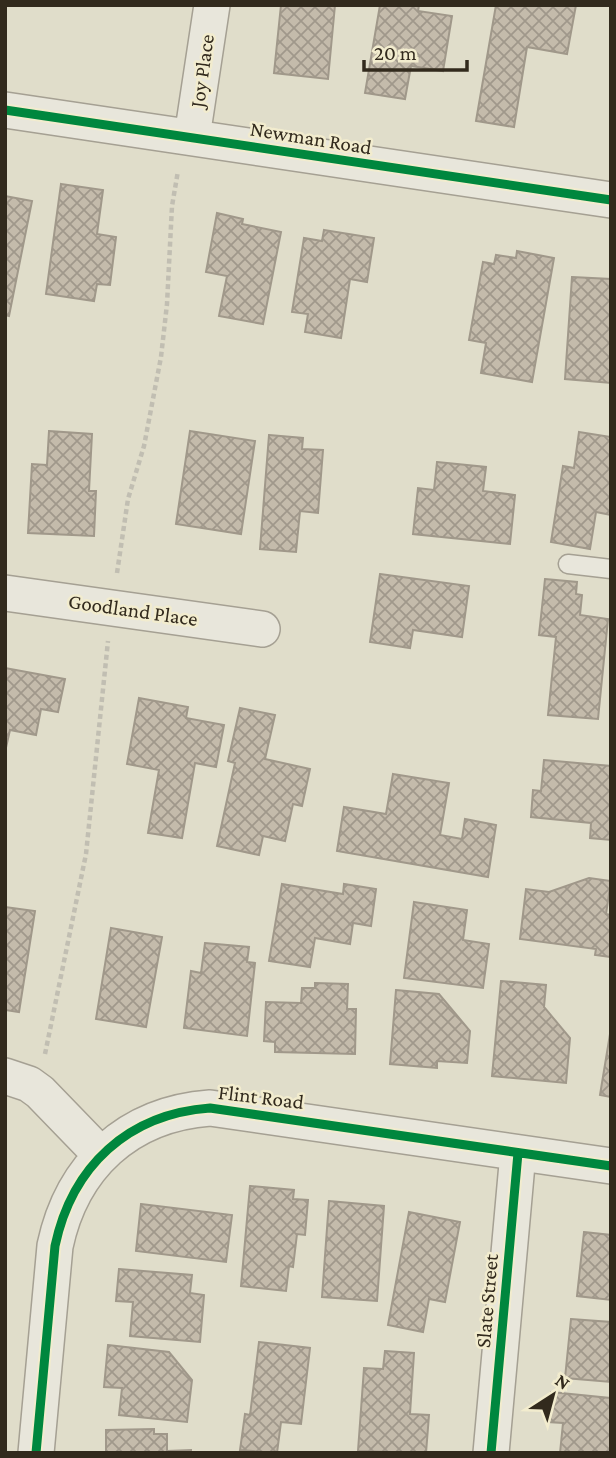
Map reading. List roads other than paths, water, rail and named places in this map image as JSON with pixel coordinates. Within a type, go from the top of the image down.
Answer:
[{"type":"street","name":"Joy Place","points":[[192,137],[212,5]]},
{"type":"street","name":"Newman Road","points":[[5,110],[611,200]]},
{"type":"street","name":"Goodland Place","points":[[5,593],[261,629]]},
{"type":"street","points":[[5,1076],[29,1084],[40,1092],[101,1155]]},
{"type":"street","name":"Flint Road","points":[[36,1453],[59,1227],[82,1179],[101,1155],[134,1129],[179,1112],[210,1108],[611,1166]]},
{"type":"street","name":"Slate Street","points":[[491,1453],[518,1153]]},
{"type":"lane","points":[[568,564],[611,569]]}]
